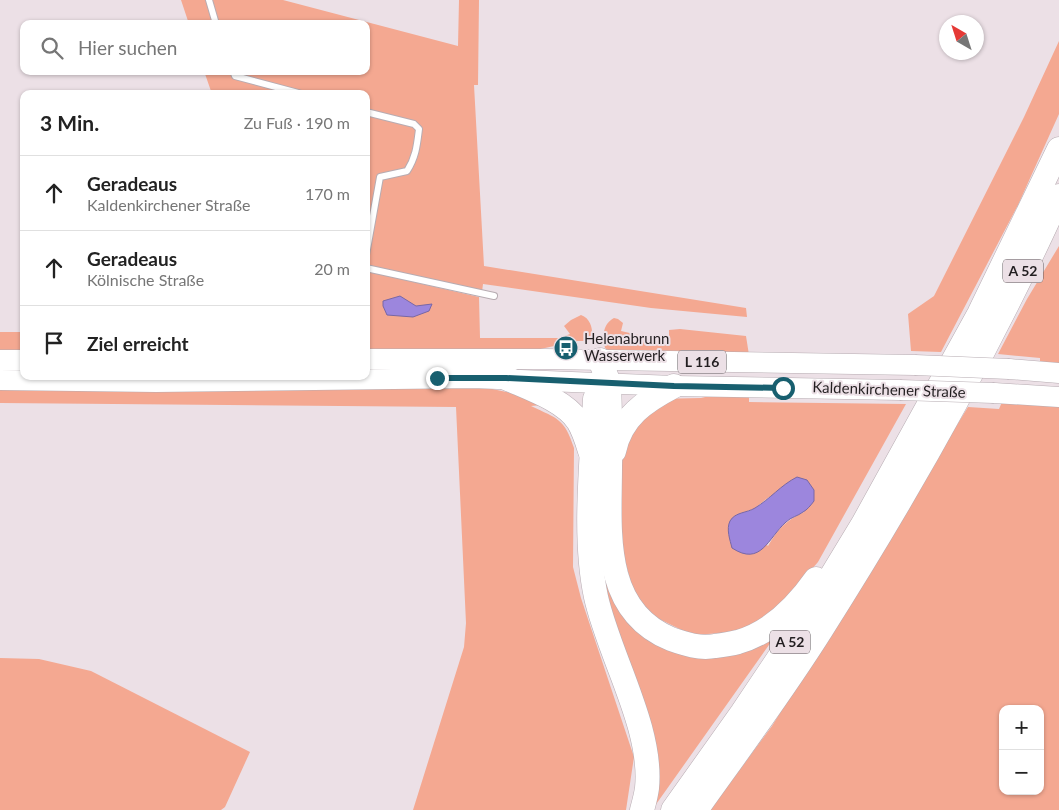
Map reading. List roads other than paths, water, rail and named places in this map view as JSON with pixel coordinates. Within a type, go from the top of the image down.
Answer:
[{"type":"highway","name":"A 52","points":[[673,810],[742,713],[809,613],[864,524],[980,314],[1059,149]]},
{"type":"highway","name":"A 52","points":[[696,810],[826,623],[889,518],[986,345],[1059,196]]},
{"type":"highway","points":[[986,345],[1059,226]]},
{"type":"highway","points":[[602,375],[601,463],[609,540],[614,568],[622,593],[636,615],[661,635],[684,644],[709,647],[738,642],[764,631],[787,613],[810,588],[896,467]]},
{"type":"highway","points":[[506,378],[549,398],[571,414],[578,421],[590,449],[601,463]]},
{"type":"highway","points":[[642,810],[647,786],[642,736],[603,624],[596,597],[592,567],[590,520],[601,463],[624,425],[648,399],[674,386]]},
{"type":"main road","name":"L 116","points":[[370,359],[479,369]]},
{"type":"main road","points":[[0,360],[20,360]]},
{"type":"main road","name":"Kaldenkirchener Straße","points":[[479,369],[506,378],[915,365],[1059,373]]},
{"type":"main road","name":"L 116","points":[[370,373],[479,369]]},
{"type":"main road","name":"Kaldenkirchener Straße","points":[[479,369],[602,375],[674,386],[900,390],[994,393],[1059,398]]},
{"type":"main road","name":"L 116","points":[[0,380],[156,382],[206,380]]},
{"type":"lane","points":[[209,0],[215,20]]},
{"type":"lane","points":[[234,75],[287,90]]},
{"type":"lane","points":[[370,113],[414,124],[419,129],[417,151],[407,170],[380,177],[370,233]]},
{"type":"lane","points":[[370,269],[494,296]]},
{"type":"place","name":"Helenabrunn Wasserwerk","points":[[566,348]]}]
